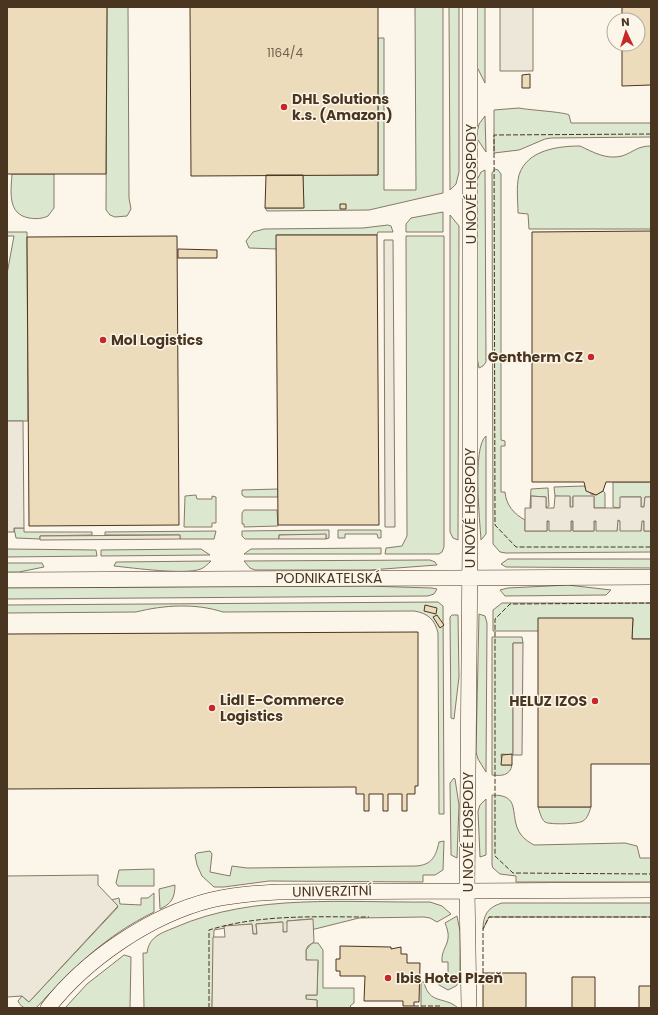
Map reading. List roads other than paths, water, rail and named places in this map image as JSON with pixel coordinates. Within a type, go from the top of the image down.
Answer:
[{"type":"street","name":"U NOVÉ HOSPODY","points":[[469,1008],[467,890],[470,578],[470,7]]},
{"type":"street","name":"PODNIKATELSKÁ","points":[[7,580],[651,577]]},
{"type":"street","name":"UNIVERZITNÍ","points":[[48,1008],[76,978],[102,956],[138,931],[158,920],[210,900],[237,895],[278,892],[651,890]]},
{"type":"place","name":"DHL Solutions k.s. (Amazon)","points":[[284,107]]},
{"type":"place","name":"Mol Logistics","points":[[103,340]]},
{"type":"place","name":"Gentherm CZ","points":[[591,357]]},
{"type":"place","name":"HELUZ IZOS","points":[[595,701]]},
{"type":"place","name":"Lidl E-Commerce Logistics","points":[[212,708]]},
{"type":"place","name":"Ibis Hotel Plzeň","points":[[388,978]]}]
